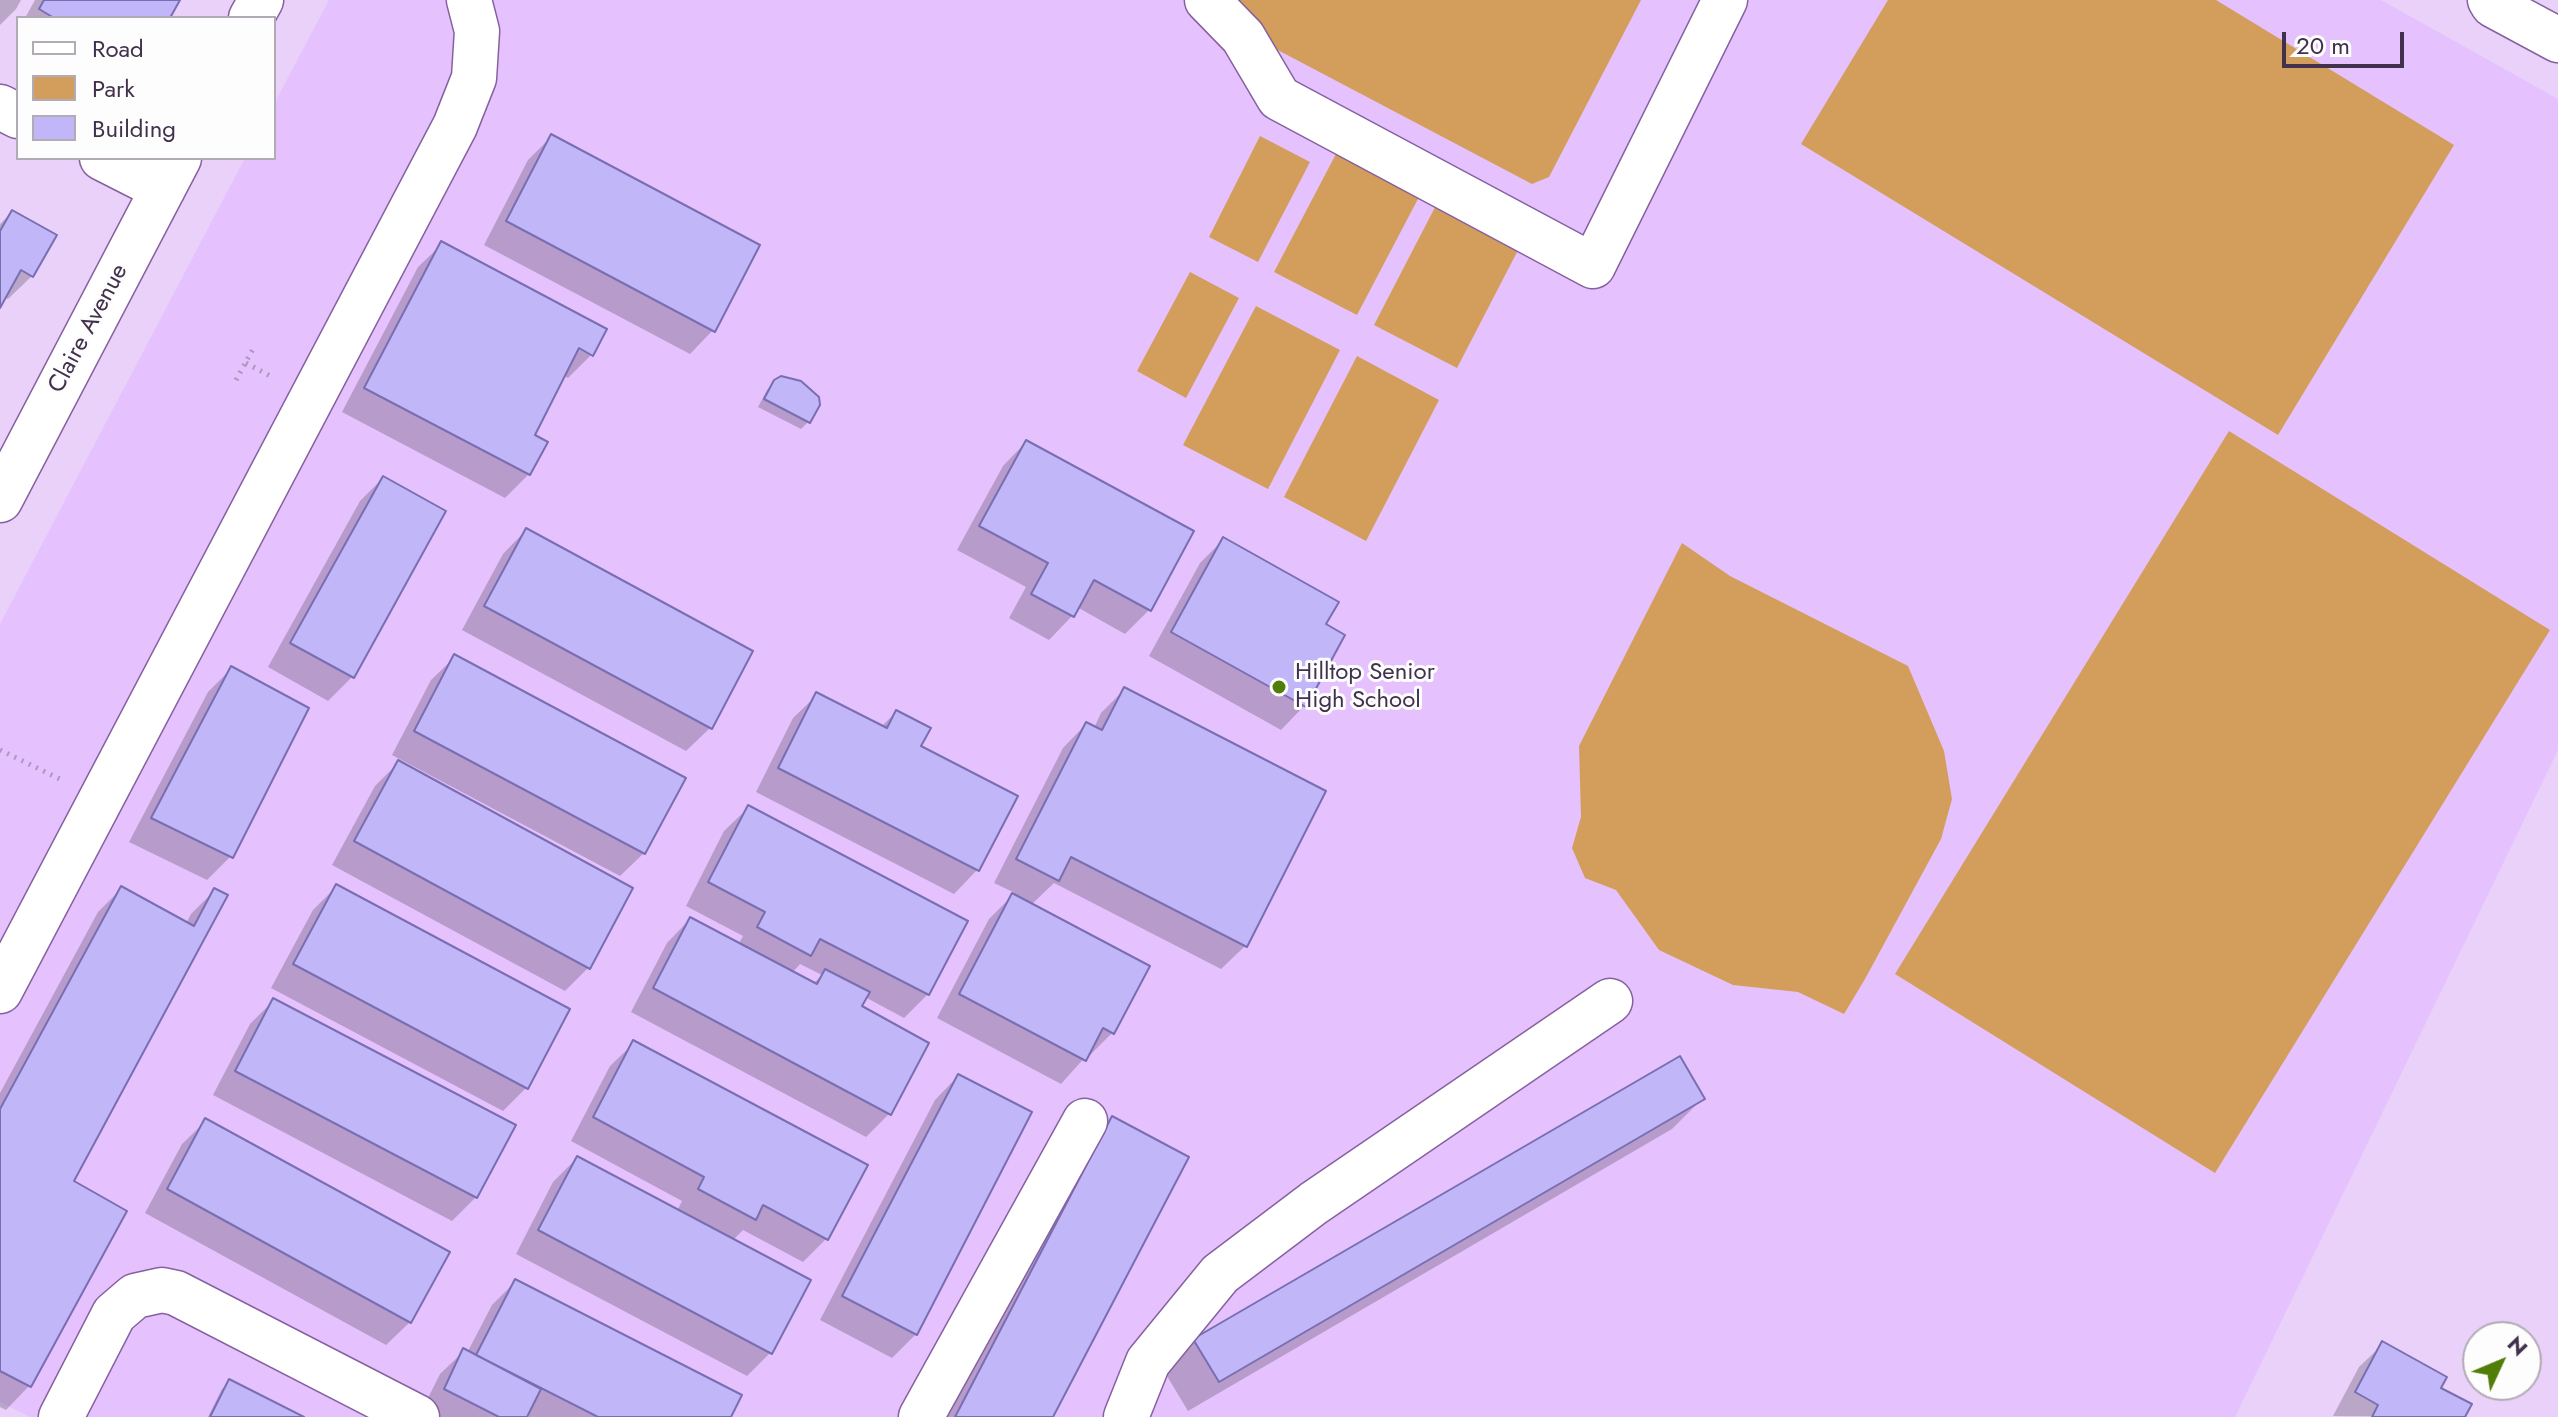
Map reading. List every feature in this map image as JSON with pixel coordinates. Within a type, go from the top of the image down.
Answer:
[{"type":"street","points":[[0,991],[455,126],[474,78],[477,31],[469,0]]},
{"type":"street","points":[[1207,0],[1243,37],[1279,98],[1593,266],[1725,0]]},
{"type":"street","points":[[2490,0],[2493,5],[2558,40]]},
{"type":"street","points":[[111,160],[171,173]]},
{"type":"street","name":"Claire Avenue","points":[[0,500],[171,173]]},
{"type":"street","points":[[1126,1417],[1148,1362],[1220,1274],[1314,1203],[1610,1001]]},
{"type":"street","points":[[921,1417],[1085,1121]]},
{"type":"street","points":[[61,1417],[114,1314],[135,1296],[162,1290],[176,1293],[417,1417]]},
{"type":"path","points":[[236,380],[253,349]]},
{"type":"path","points":[[0,750],[74,787]]},
{"type":"shaded area","name":"Hilltop Senior High School","points":[[329,0],[2381,0],[2558,99],[2558,750],[2235,1417],[30,1417],[0,1402],[0,624],[244,160],[276,160],[276,100]]},
{"type":"green space","points":[[1220,0],[1641,0],[1549,177],[1532,184],[1255,38]]},
{"type":"green space","points":[[1888,0],[2216,0],[2454,145],[2278,435],[1801,144]]},
{"type":"green space","points":[[1347,133],[1430,176],[1357,315],[1274,272]]},
{"type":"green space","points":[[1260,136],[1310,162],[1258,262],[1209,237]]},
{"type":"green space","points":[[1446,186],[1529,229],[1457,368],[1374,325]]},
{"type":"green space","points":[[1190,272],[1239,298],[1186,398],[1137,371]]},
{"type":"green space","points":[[1256,306],[1340,350],[1268,489],[1183,445]]},
{"type":"green space","points":[[1357,356],[1439,400],[1366,541],[1284,497]]},
{"type":"green space","points":[[2229,431],[2550,630],[2215,1173],[1895,974]]},
{"type":"green space","points":[[1682,543],[1730,576],[1908,666],[1944,751],[1952,799],[1941,839],[1844,1014],[1798,992],[1733,985],[1659,950],[1616,890],[1585,878],[1572,848],[1581,817],[1579,746]]},
{"type":"building","points":[[44,0],[180,0],[171,16],[51,16],[39,9]]},
{"type":"building","points":[[551,134],[760,245],[715,332],[506,221]]},
{"type":"building","points":[[12,210],[57,235],[33,277],[21,270],[0,308],[0,231]]},
{"type":"building","points":[[441,241],[607,329],[593,356],[579,348],[535,435],[548,442],[530,475],[364,388]]},
{"type":"building","points":[[781,376],[801,381],[819,397],[820,405],[810,423],[764,399],[774,380]]},
{"type":"building","points":[[1026,440],[1194,531],[1151,611],[1094,580],[1074,617],[1031,594],[1048,563],[979,526]]},
{"type":"building","points":[[383,476],[446,511],[354,678],[290,643]]},
{"type":"building","points":[[526,528],[753,651],[712,729],[484,606]]},
{"type":"building","points":[[1223,537],[1339,602],[1326,624],[1345,635],[1306,707],[1171,632]]},
{"type":"building","points":[[454,654],[686,778],[645,854],[414,731]]},
{"type":"building","points":[[231,666],[309,708],[233,858],[151,818]]},
{"type":"building","points":[[1124,687],[1326,791],[1247,947],[1071,857],[1059,881],[1016,859],[1086,722],[1102,730]]},
{"type":"building","points":[[816,692],[887,728],[896,710],[931,728],[921,746],[1018,796],[979,871],[778,768]]},
{"type":"building","points":[[398,760],[633,888],[590,969],[354,841]]},
{"type":"building","points":[[748,805],[968,921],[929,995],[820,939],[811,956],[757,927],[765,912],[708,882]]},
{"type":"building","points":[[336,884],[570,1009],[528,1089],[293,964]]},
{"type":"building","points":[[121,886],[194,926],[214,888],[228,895],[74,1181],[127,1211],[31,1387],[0,1371],[0,1109]]},
{"type":"building","points":[[1012,893],[1150,966],[1114,1034],[1103,1028],[1086,1061],[959,994]]},
{"type":"building","points":[[690,917],[817,984],[825,969],[870,992],[862,1006],[929,1043],[891,1115],[653,988]]},
{"type":"building","points":[[273,998],[516,1125],[477,1198],[235,1071]]},
{"type":"building","points":[[633,1040],[868,1165],[828,1240],[763,1205],[756,1220],[698,1189],[704,1177],[593,1117]]},
{"type":"building","points":[[1680,1056],[1705,1099],[1219,1382],[1193,1339]]},
{"type":"building","points":[[958,1074],[1032,1112],[917,1335],[842,1296]]},
{"type":"building","points":[[1112,1116],[1189,1157],[1053,1417],[955,1417]]},
{"type":"building","points":[[205,1118],[450,1252],[411,1323],[167,1189]]},
{"type":"building","points":[[577,1156],[811,1280],[772,1354],[538,1230]]},
{"type":"building","points":[[515,1279],[742,1395],[731,1417],[598,1417],[476,1355]]},
{"type":"building","points":[[2382,1341],[2447,1377],[2441,1388],[2472,1404],[2465,1417],[2372,1417],[2378,1405],[2355,1392]]},
{"type":"building","points":[[463,1348],[541,1389],[527,1417],[499,1417],[444,1389]]},
{"type":"building","points":[[229,1379],[304,1417],[210,1417]]},
{"type":"place","name":"Hilltop Senior High School","points":[[1279,687]]}]
